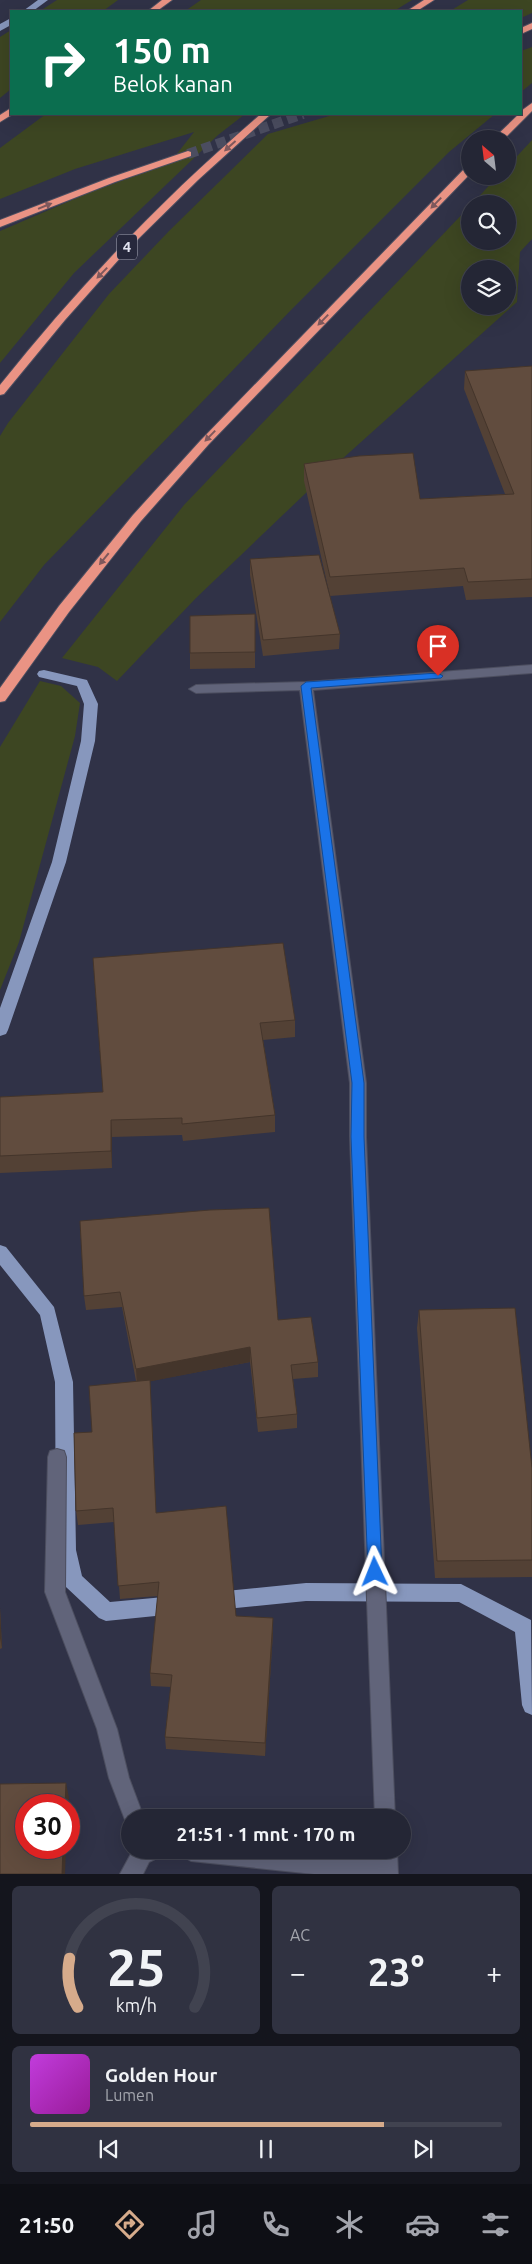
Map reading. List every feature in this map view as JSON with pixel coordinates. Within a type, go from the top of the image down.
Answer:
[{"type":"highway","points":[[144,10],[156,0]]},
{"type":"highway","points":[[153,10],[168,0]]},
{"type":"highway","points":[[413,10],[430,0]]},
{"type":"highway","points":[[507,130],[532,106]]},
{"type":"highway","name":"4","points":[[0,392],[33,350],[91,283],[204,169],[265,115]]},
{"type":"highway","points":[[0,224],[112,180],[188,154]]},
{"type":"highway","points":[[0,698],[64,609],[143,511],[205,442],[461,177]]},
{"type":"street","points":[[196,689],[306,686],[532,669]]},
{"type":"street","points":[[306,686],[358,1083],[358,1137],[385,1809]]},
{"type":"street","points":[[57,1457],[55,1592],[107,1729],[119,1778],[131,1809]]},
{"type":"street","points":[[131,1874],[140,1859]]},
{"type":"street","points":[[263,1859],[387,1864]]},
{"type":"green space","points":[[57,0],[118,0],[104,10],[42,10]]},
{"type":"green space","points":[[201,0],[412,0],[396,10],[186,10]]},
{"type":"green space","points":[[468,0],[532,0],[532,13],[522,18],[522,10],[452,10]]},
{"type":"green space","points":[[10,31],[10,90],[0,98],[0,37]]},
{"type":"green space","points":[[532,47],[532,83],[522,91],[522,51]]},
{"type":"green space","points":[[45,115],[244,115],[218,135],[74,273],[0,363],[0,231],[93,191],[169,164],[194,132],[75,169],[0,199],[0,148]]},
{"type":"green space","points":[[333,115],[494,115],[476,130],[461,130],[461,142],[291,310],[44,565],[0,622],[0,436],[8,423],[109,294],[169,231],[268,134]]},
{"type":"green space","points":[[532,140],[532,239],[520,252],[517,302],[516,260],[461,260],[461,315],[503,315],[331,469],[196,598],[117,681],[98,667],[62,658],[184,505],[461,215],[461,250],[516,250],[516,195],[480,195],[490,185],[516,185],[516,157]]},
{"type":"green space","points":[[40,681],[61,686],[80,703],[75,736],[19,942],[0,990],[0,747]]},
{"type":"building","points":[[532,366],[532,579],[468,582],[464,568],[330,577],[304,464],[359,456],[413,453],[420,499],[514,494],[465,371]]},
{"type":"building","points":[[319,555],[340,634],[263,640],[250,559]]},
{"type":"building","points":[[255,614],[255,652],[190,653],[190,616]]},
{"type":"building","points":[[283,943],[295,1020],[260,1023],[275,1115],[182,1124],[182,1118],[111,1120],[111,1151],[0,1156],[0,1097],[103,1092],[93,958]]},
{"type":"building","points":[[269,1208],[278,1320],[311,1317],[318,1362],[291,1365],[297,1414],[257,1418],[250,1347],[136,1369],[120,1292],[84,1296],[80,1221],[210,1210]]},
{"type":"building","points":[[515,1308],[532,1468],[532,1560],[437,1561],[419,1310]]},
{"type":"building","points":[[150,1380],[156,1513],[226,1506],[236,1616],[273,1618],[265,1743],[165,1737],[172,1675],[150,1673],[159,1582],[118,1586],[113,1508],[76,1511],[74,1433],[92,1432],[89,1386]]},
{"type":"building","points":[[66,1783],[66,1794],[15,1794],[15,1859],[63,1859],[62,1874],[0,1874],[0,1784]]},
{"type":"waterway","points":[[29,10],[44,0]]},
{"type":"waterway","points":[[0,28],[10,22]]},
{"type":"waterway","points":[[0,1030],[59,862],[88,741],[91,704],[82,683],[44,674]]},
{"type":"waterway","points":[[0,1252],[48,1312],[64,1382],[66,1550],[73,1581],[106,1612],[175,1605]]},
{"type":"waterway","points":[[216,1601],[306,1592],[461,1593],[524,1627],[532,1705]]},
{"type":"tunnel","points":[[188,154],[300,115]]},
{"type":"route","points":[[375,1572],[358,1137],[358,1083],[306,686],[438,676]]}]
